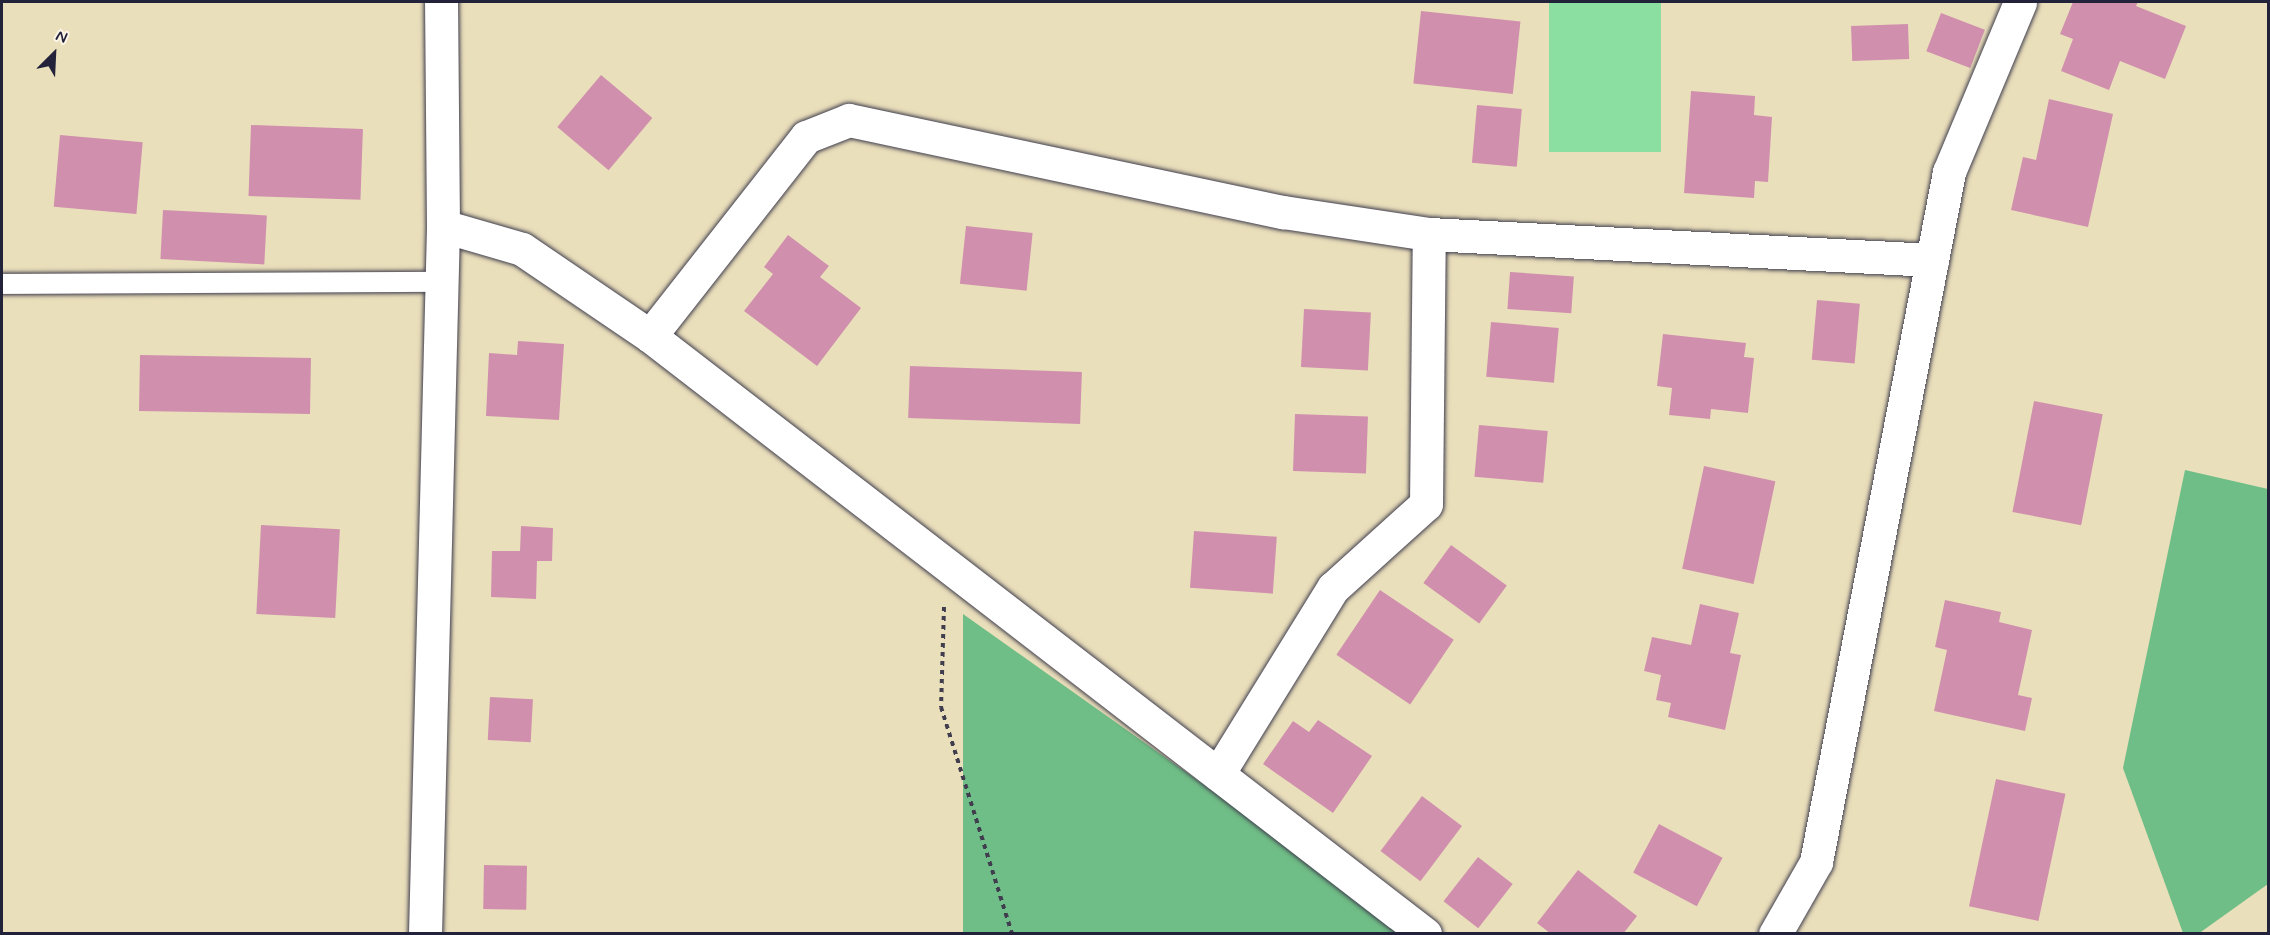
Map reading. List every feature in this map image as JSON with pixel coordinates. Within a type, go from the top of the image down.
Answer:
[{"type":"street","points":[[425,933],[443,226],[441,2]]},
{"type":"street","points":[[1775,933],[1816,862],[1948,172],[2020,2]]},
{"type":"street","points":[[650,336],[806,137],[849,120],[1282,212],[1430,234],[1932,260]]},
{"type":"street","points":[[443,226],[522,249],[650,336],[1425,933]]},
{"type":"street","points":[[1218,774],[1333,588],[1426,504],[1430,234]]},
{"type":"lane","points":[[2,284],[440,282]]},
{"type":"path","points":[[945,565],[941,707],[1012,933]]},
{"type":"green space","points":[[1549,2],[1661,2],[1661,152],[1549,152]]},
{"type":"green space","points":[[2185,470],[2268,489],[2268,884],[2198,934],[2183,933],[2123,768]]},
{"type":"green space","points":[[963,614],[1413,933],[963,934]]},
{"type":"building","points":[[2073,2],[2138,2],[2136,6],[2186,26],[2165,79],[2120,61],[2109,90],[2061,71],[2073,39],[2060,34]]},
{"type":"building","points":[[1421,11],[1520,21],[1513,94],[1413,84]]},
{"type":"building","points":[[1941,13],[1985,30],[1970,68],[1926,51]]},
{"type":"building","points":[[1908,24],[1909,59],[1852,61],[1851,26]]},
{"type":"building","points":[[601,75],[652,118],[609,170],[557,127]]},
{"type":"building","points":[[1691,91],[1755,96],[1754,115],[1772,117],[1768,182],[1755,181],[1754,198],[1684,193]]},
{"type":"building","points":[[2049,99],[2113,114],[2088,227],[2011,210],[2023,157],[2036,160]]},
{"type":"building","points":[[1477,105],[1522,109],[1517,167],[1472,163]]},
{"type":"building","points":[[251,125],[363,129],[360,200],[249,196]]},
{"type":"building","points":[[60,135],[143,142],[136,214],[54,207]]},
{"type":"building","points":[[163,210],[267,215],[264,264],[160,259]]},
{"type":"building","points":[[966,226],[1033,233],[1027,291],[960,284]]},
{"type":"building","points":[[788,235],[829,266],[820,277],[861,308],[817,366],[744,311],[773,274],[764,267]]},
{"type":"building","points":[[1510,272],[1574,276],[1571,313],[1507,309]]},
{"type":"building","points":[[1817,300],[1860,304],[1855,364],[1812,360]]},
{"type":"building","points":[[1304,309],[1371,313],[1368,370],[1301,367]]},
{"type":"building","points":[[1491,322],[1559,328],[1554,383],[1486,377]]},
{"type":"building","points":[[1663,334],[1746,343],[1744,357],[1754,358],[1748,413],[1711,409],[1710,419],[1669,415],[1672,388],[1657,386]]},
{"type":"building","points":[[518,341],[564,344],[559,420],[486,416],[489,353],[517,355]]},
{"type":"building","points":[[140,355],[311,358],[310,414],[139,411]]},
{"type":"building","points":[[910,366],[1082,372],[1080,424],[908,418]]},
{"type":"building","points":[[2034,401],[2103,414],[2081,525],[2012,512]]},
{"type":"building","points":[[1295,414],[1368,417],[1366,474],[1293,471]]},
{"type":"building","points":[[1479,425],[1548,431],[1543,483],[1474,477]]},
{"type":"building","points":[[1704,466],[1775,481],[1754,584],[1682,569]]},
{"type":"building","points":[[261,525],[340,529],[335,618],[256,614]]},
{"type":"building","points":[[521,526],[553,528],[552,561],[537,561],[536,599],[491,597],[492,551],[520,551]]},
{"type":"building","points":[[1194,531],[1277,537],[1273,594],[1190,588]]},
{"type":"building","points":[[1451,545],[1507,586],[1479,624],[1423,583]]},
{"type":"building","points":[[1380,590],[1454,640],[1410,704],[1336,655]]},
{"type":"building","points":[[1945,600],[2001,612],[1999,622],[2032,630],[2018,695],[2032,698],[2025,731],[1934,711],[1947,650],[1935,647]]},
{"type":"building","points":[[1700,604],[1739,613],[1730,653],[1741,655],[1725,730],[1668,717],[1671,703],[1656,700],[1661,675],[1644,671],[1652,637],[1691,645]]},
{"type":"building","points":[[490,697],[533,699],[531,742],[488,740]]},
{"type":"building","points":[[1318,720],[1372,756],[1333,813],[1263,764],[1293,721],[1309,732]]},
{"type":"building","points":[[1996,779],[2065,794],[2038,921],[1969,906]]},
{"type":"building","points":[[1422,796],[1462,826],[1420,881],[1380,851]]},
{"type":"building","points":[[1659,824],[1723,858],[1697,906],[1633,873]]},
{"type":"building","points":[[1478,857],[1513,884],[1478,928],[1444,901]]},
{"type":"building","points":[[484,865],[527,866],[526,910],[483,909]]},
{"type":"building","points":[[1578,870],[1637,916],[1623,934],[1551,934],[1537,923]]}]
